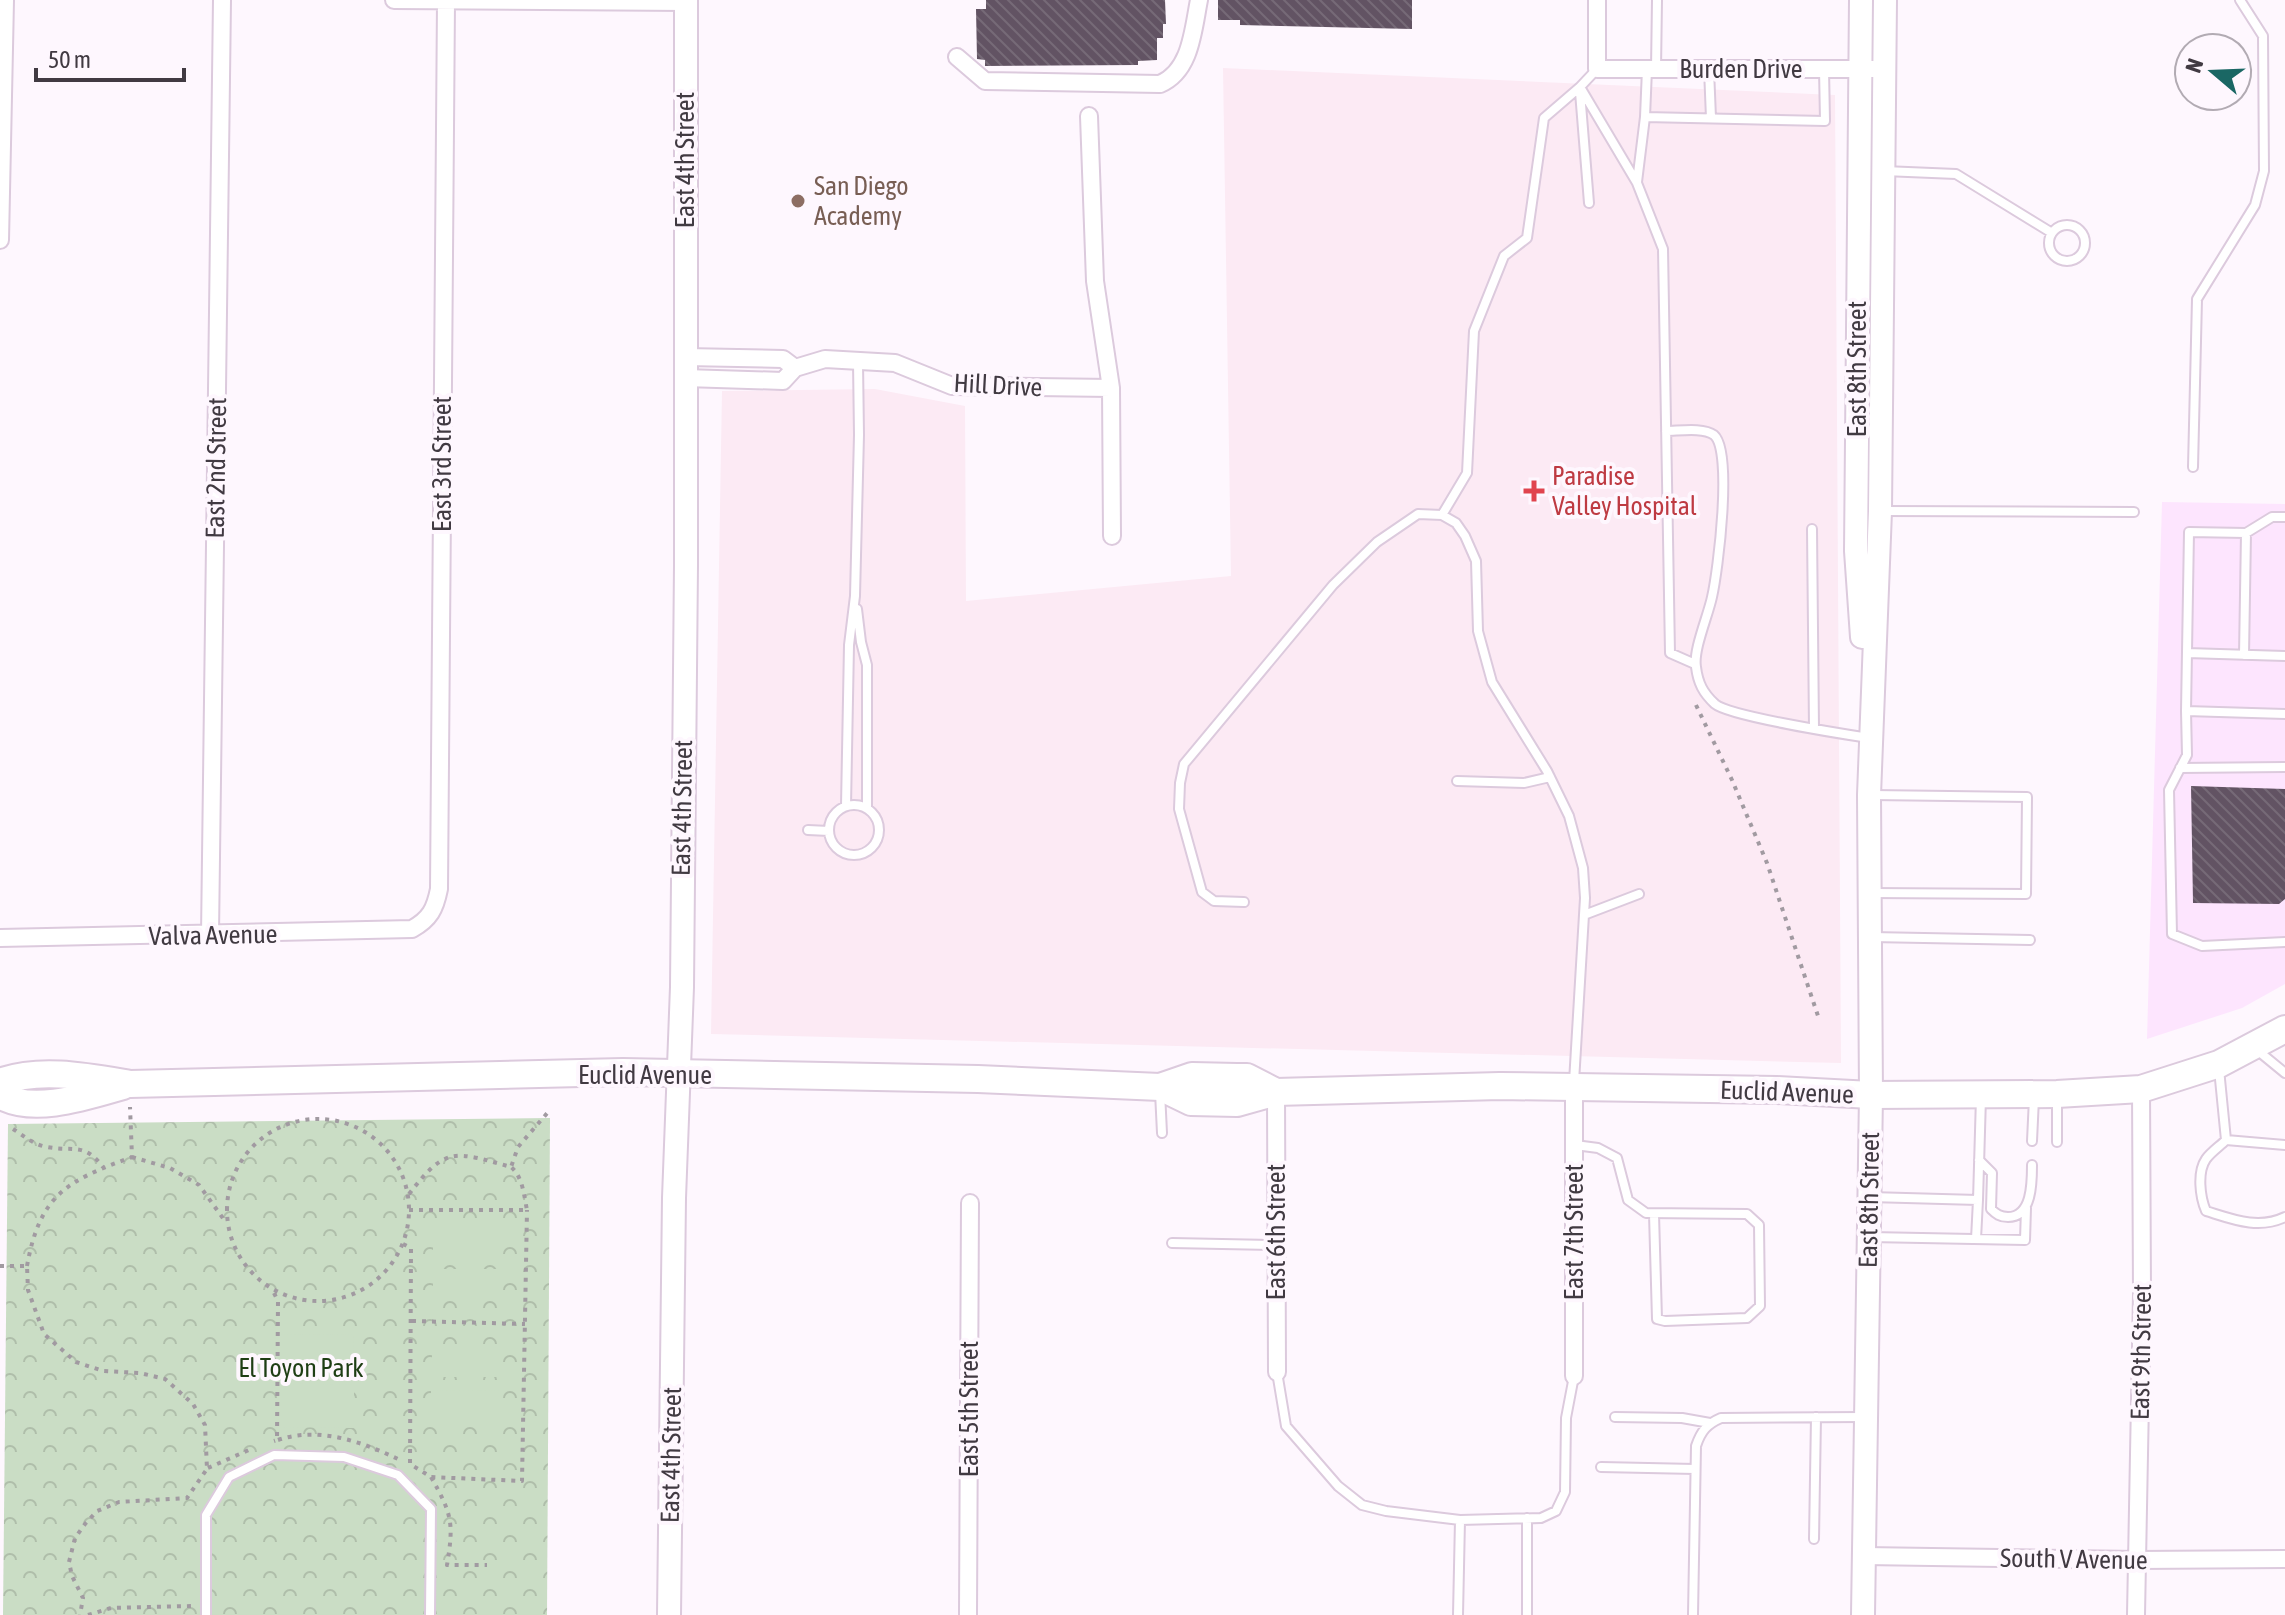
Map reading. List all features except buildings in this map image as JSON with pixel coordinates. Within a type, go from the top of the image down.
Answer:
[{"type":"main road","name":"East 8th Street","points":[[1861,0],[1856,551],[1870,738]]},
{"type":"main road","name":"East 8th Street","points":[[1863,1615],[1871,1095],[1869,795],[1880,511],[1885,0]]},
{"type":"main road","name":"East 4th Street","points":[[669,1615],[686,565],[686,1]]},
{"type":"main road","name":"Euclid Avenue","points":[[0,1082],[15,1076],[74,1075],[130,1084],[623,1072],[978,1079],[1160,1087],[1192,1076],[1247,1077],[1276,1092],[1485,1086],[1777,1090],[1871,1095],[2046,1095],[2141,1089],[2219,1064],[2285,1029]]},
{"type":"main road","name":"Euclid Avenue","points":[[0,1095],[12,1103],[69,1101],[130,1084]]},
{"type":"street","name":"East 2nd Street","points":[[210,935],[222,0]]},
{"type":"street","points":[[394,0],[686,1]]},
{"type":"street","points":[[957,57],[985,81],[1160,84],[1174,78],[1188,52],[1199,0]]},
{"type":"street","points":[[1597,0],[1597,69]]},
{"type":"street","points":[[0,240],[3,1]]},
{"type":"street","name":"East 3rd Street","points":[[424,922],[436,908],[439,889],[446,2]]},
{"type":"street","name":"Burden Drive","points":[[1597,69],[1884,69]]},
{"type":"street","points":[[1089,116],[1095,281],[1111,388],[1112,536]]},
{"type":"street","name":"Hill Drive","points":[[685,367],[783,381],[795,368],[825,359],[895,363],[952,386],[1111,388]]},
{"type":"street","name":"Valva Avenue","points":[[0,938],[412,929],[424,922]]},
{"type":"street","name":"East 7th Street","points":[[1574,1087],[1574,1376]]},
{"type":"street","name":"East 9th Street","points":[[2136,1615],[2142,1294],[2141,1089]]},
{"type":"street","name":"East 6th Street","points":[[1276,1092],[1277,1372]]},
{"type":"street","name":"East 5th Street","points":[[968,1615],[970,1203]]},
{"type":"street","name":"South V Avenue","points":[[1864,1556],[2285,1559]]},
{"type":"lane","points":[[1637,183],[1657,0]]},
{"type":"lane","points":[[2193,467],[2197,299],[2255,205],[2264,171],[2263,36],[2240,0]]},
{"type":"lane","points":[[1442,515],[1467,473],[1474,331],[1504,256],[1527,238],[1544,118],[1597,69]]},
{"type":"lane","points":[[1709,69],[1711,118]]},
{"type":"lane","points":[[1645,117],[1825,121],[1824,69]]},
{"type":"lane","points":[[1580,87],[1637,183],[1663,249],[1670,653],[1695,664]]},
{"type":"lane","points":[[1580,87],[1589,203]]},
{"type":"lane","points":[[1883,171],[1956,174],[2052,233]]},
{"type":"lane","points":[[2061,226],[2079,229],[2085,239],[2083,251],[2074,259],[2058,258],[2051,249],[2052,233],[2061,226]]},
{"type":"lane","points":[[846,806],[849,645],[855,596],[858,361]]},
{"type":"lane","points":[[1666,431],[1705,431],[1715,436],[1722,449],[1722,530],[1713,593],[1695,664],[1701,689],[1718,707],[1870,738]]},
{"type":"lane","points":[[1880,511],[2134,512]]},
{"type":"lane","points":[[1244,902],[1214,901],[1202,892],[1179,809],[1184,764],[1333,585],[1377,542],[1418,514],[1442,515],[1456,523],[1476,561],[1478,631],[1492,682],[1550,777],[1569,816],[1583,868],[1584,915],[1574,1087]]},
{"type":"lane","points":[[2285,517],[2272,517],[2246,533],[2189,532],[2187,755],[2169,790],[2172,934],[2202,946],[2285,942]]},
{"type":"lane","points":[[1812,529],[1814,729]]},
{"type":"lane","points":[[2244,655],[2246,533]]},
{"type":"lane","points":[[855,596],[867,665],[867,807],[879,826],[876,843],[871,849],[864,853],[847,854],[833,844],[829,831],[833,817],[846,806],[867,807]]},
{"type":"lane","points":[[2187,653],[2285,656]]},
{"type":"lane","points":[[2186,711],[2285,714]]},
{"type":"lane","points":[[2180,768],[2285,767]]},
{"type":"lane","points":[[1457,781],[1524,783],[1550,777]]},
{"type":"lane","points":[[1869,795],[2027,797],[2026,894],[1870,893]]},
{"type":"lane","points":[[808,830],[829,831]]},
{"type":"lane","points":[[1584,915],[1639,894]]},
{"type":"lane","points":[[1871,937],[2030,940]]},
{"type":"lane","points":[[2253,1047],[2285,1073]]},
{"type":"lane","points":[[2219,1064],[2226,1140]]},
{"type":"lane","points":[[1160,1087],[1162,1133]]},
{"type":"lane","points":[[2032,1141],[2046,1095]]},
{"type":"lane","points":[[2046,1095],[2057,1142]]},
{"type":"lane","points":[[1976,1239],[1981,1096]]},
{"type":"lane","points":[[2285,1145],[2226,1140],[2204,1161],[2201,1182],[2206,1211],[2245,1224],[2285,1217]]},
{"type":"lane","points":[[1574,1145],[1598,1148],[1617,1158],[1628,1200],[1646,1213],[1747,1214],[1755,1219],[1759,1225],[1760,1306],[1754,1314],[1747,1318],[1657,1319],[1654,1214]]},
{"type":"lane","points":[[1979,1160],[1992,1173],[1991,1209],[2006,1218],[2018,1215],[2026,1208]]},
{"type":"lane","points":[[1869,1237],[2025,1240],[2032,1165]]},
{"type":"lane","points":[[1869,1197],[1978,1200]]},
{"type":"lane","points":[[1172,1243],[1276,1245]]},
{"type":"lane","points":[[1277,1372],[1286,1426],[1338,1486],[1362,1505],[1460,1520],[1541,1518],[1556,1511],[1565,1492],[1566,1418],[1574,1376]]},
{"type":"lane","points":[[1615,1417],[1682,1418],[1710,1423]]},
{"type":"lane","points":[[1814,1539],[1816,1417]]},
{"type":"lane","points":[[1693,1615],[1696,1446],[1701,1432],[1721,1418],[1866,1417]]},
{"type":"lane","points":[[206,1611],[206,1515],[229,1477],[274,1455],[344,1457],[398,1475],[431,1509],[430,1615]]},
{"type":"lane","points":[[1601,1467],[1695,1469]]},
{"type":"lane","points":[[1527,1518],[1527,1615]]},
{"type":"lane","points":[[1458,1615],[1460,1520]]},
{"type":"path","points":[[1691,695],[1767,863],[1819,1019]]},
{"type":"path","points":[[511,1167],[518,1147],[549,1111]]},
{"type":"path","points":[[319,1118],[351,1124],[378,1140],[398,1165],[408,1195],[409,1210],[403,1244],[392,1264],[377,1280],[348,1296],[315,1302],[293,1299],[273,1291],[251,1273],[235,1250],[227,1223],[228,1192],[239,1162],[260,1138],[288,1123],[319,1118]]},
{"type":"path","points":[[131,1119],[132,1157]]},
{"type":"path","points":[[13,1129],[48,1148],[74,1148],[93,1154],[103,1167]]},
{"type":"path","points":[[408,1195],[428,1169],[445,1157],[457,1154],[511,1167],[517,1172],[527,1210],[522,1481],[431,1477]]},
{"type":"path","points":[[207,1469],[205,1425],[193,1404],[165,1379],[140,1373],[103,1371],[76,1362],[44,1334],[28,1290],[27,1266],[38,1220],[61,1190],[103,1167],[132,1157],[170,1168],[199,1185],[227,1223]]},
{"type":"path","points":[[409,1210],[527,1210]]},
{"type":"path","points":[[403,1244],[411,1248],[410,1464],[431,1477],[446,1502],[453,1528],[447,1565],[487,1565]]},
{"type":"path","points":[[0,1266],[27,1266]]},
{"type":"path","points":[[265,1444],[277,1440],[278,1301],[273,1291]]},
{"type":"path","points":[[411,1321],[525,1324]]},
{"type":"path","points":[[80,1615],[83,1598],[69,1562],[75,1538],[97,1511],[119,1502],[187,1498],[207,1469],[253,1448]]},
{"type":"path","points":[[88,1615],[111,1608],[206,1611]]},
{"type":"shaded area","name":"Paradise Valley Hospital","points":[[1223,68],[1835,95],[1841,1063],[711,1034],[722,391],[875,389],[965,406],[966,601],[1231,576]]},
{"type":"shaded area","points":[[2162,502],[2285,504],[2285,984],[2242,1008],[2147,1039]]},
{"type":"green space","name":"El Toyon Park","points":[[550,1118],[547,1615],[3,1615],[8,1124]]},
{"type":"green space","points":[[433,1224],[503,1224],[503,1255],[433,1255]]},
{"type":"green space","points":[[433,1269],[503,1269],[503,1300],[433,1300]]},
{"type":"green space","points":[[279,1334],[354,1335],[353,1379],[278,1378]]},
{"type":"green space","points":[[432,1346],[502,1346],[502,1377],[432,1377]]},
{"type":"green space","points":[[279,1383],[354,1385],[354,1428],[278,1427]]},
{"type":"green space","points":[[431,1390],[501,1391],[501,1422],[431,1422]]},
{"type":"place","name":"San Diego Academy","points":[[798,201]]},
{"type":"place","name":"Paradise Valley Hospital","points":[[1534,491]]}]
